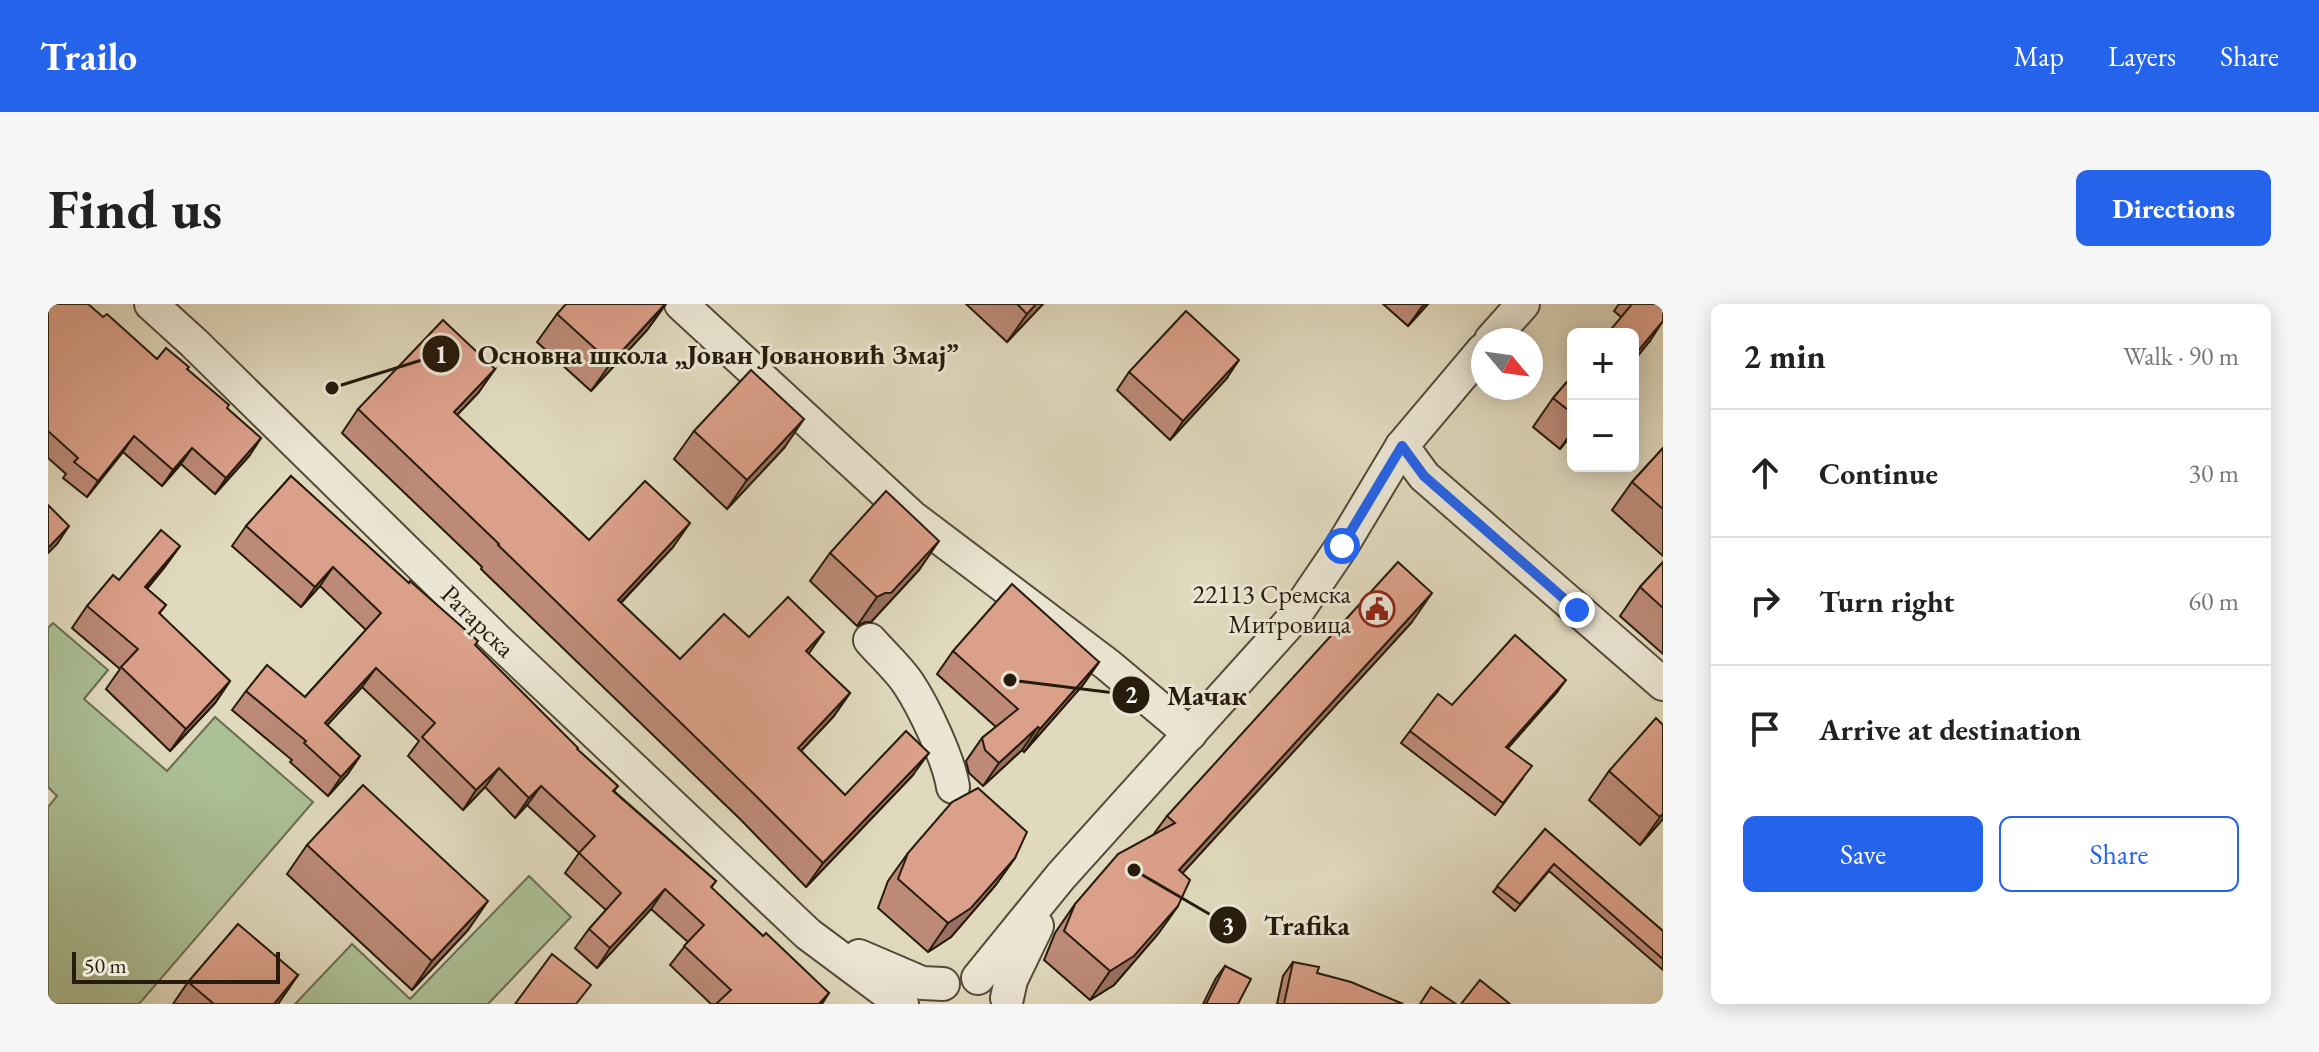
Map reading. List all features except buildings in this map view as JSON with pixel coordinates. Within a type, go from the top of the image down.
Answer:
[{"type":"street","name":"Ратарска","points":[[151,304],[509,651],[808,934],[902,1004]]},
{"type":"street","points":[[681,304],[912,517],[1108,665],[1190,734]]},
{"type":"street","points":[[1502,328],[1523,304]]},
{"type":"street","points":[[978,978],[1061,876],[1291,621],[1342,546],[1402,446],[1471,364]]},
{"type":"street","points":[[1402,446],[1424,476],[1663,684]]},
{"type":"street","points":[[870,640],[907,682],[939,744],[953,787]]},
{"type":"street","points":[[1009,1001],[1011,980],[1061,876]]},
{"type":"street","name":"Ратарска","points":[[808,934],[922,983],[935,994]]},
{"type":"street","points":[[935,994],[960,978],[978,978],[995,985],[1009,1001]]},
{"type":"green space","points":[[53,623],[108,670],[84,699],[167,771],[215,717],[313,802],[139,1004],[48,1004],[48,807],[57,796],[48,787],[48,628]]},
{"type":"green space","points":[[529,876],[571,917],[488,1004],[295,1004],[352,944],[410,999]]},
{"type":"place","name":"Основна школа „Јован Јовановић Змај”","points":[[332,388]]},
{"type":"place","name":"22113 Сремска Митровица","points":[[1377,609]]},
{"type":"place","name":"Мачак","points":[[1010,680]]},
{"type":"place","name":"Trafika","points":[[1134,870]]},
{"type":"route","points":[[1342,546],[1402,446],[1424,476],[1577,610]]}]
